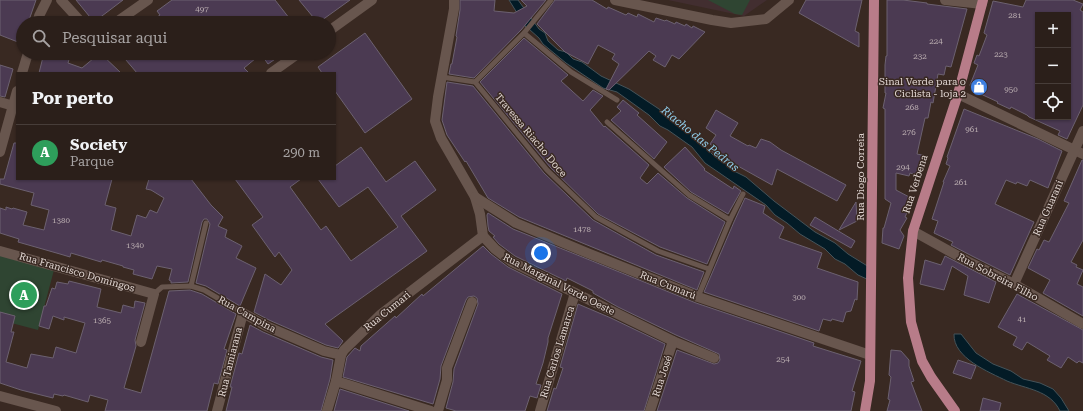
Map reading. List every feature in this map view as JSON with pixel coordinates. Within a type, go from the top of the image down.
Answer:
[{"type":"main road","name":"Rua Diogo Correia","points":[[870,355],[874,0]]},
{"type":"main road","name":"Rua Verbena","points":[[955,411],[931,377],[922,361],[911,322],[908,278],[912,231],[958,94],[982,2]]},
{"type":"main road","points":[[864,411],[870,381],[870,355]]},
{"type":"street","points":[[38,16],[47,0]]},
{"type":"street","points":[[61,0],[76,16]]},
{"type":"street","points":[[125,16],[148,0]]},
{"type":"street","points":[[336,26],[372,0]]},
{"type":"street","points":[[454,0],[454,9],[435,121],[441,138],[475,197],[480,214],[483,236]]},
{"type":"street","points":[[615,0],[731,23],[766,19],[789,0]]},
{"type":"street","points":[[945,0],[982,2]]},
{"type":"street","points":[[22,72],[26,60]]},
{"type":"street","points":[[272,72],[289,60]]},
{"type":"street","points":[[958,94],[1079,152]]},
{"type":"street","points":[[0,102],[15,106],[0,152]]},
{"type":"street","name":"Rua Guarani","points":[[1014,284],[1079,152],[1083,131]]},
{"type":"street","name":"Rua Cumarú","points":[[475,197],[516,223],[529,229],[698,297],[870,355]]},
{"type":"street","name":"Rua Sobreira Filho","points":[[912,231],[1014,284],[1083,324]]},
{"type":"street","name":"Rua Marginal Verde Oeste","points":[[483,236],[495,250],[512,262],[673,341],[714,358]]},
{"type":"street","name":"Rua Cumari","points":[[341,355],[344,350],[380,315],[483,236]]},
{"type":"street","name":"Rua Francisco Domingos","points":[[0,251],[154,294]]},
{"type":"street","name":"Rua Carlos Lamarca","points":[[540,411],[575,293]]},
{"type":"street","points":[[140,342],[154,294]]},
{"type":"street","points":[[438,411],[447,380],[448,368],[472,302]]},
{"type":"street","name":"Rua Campina","points":[[243,312],[266,326],[324,351],[341,355]]},
{"type":"street","name":"Rua Tamiarana","points":[[218,411],[243,312]]},
{"type":"street","name":"Rua José","points":[[650,411],[673,341]]},
{"type":"street","points":[[327,411],[336,381],[341,355]]},
{"type":"street","points":[[336,381],[431,411]]},
{"type":"street","points":[[0,396],[56,411]]},
{"type":"lane","points":[[442,77],[475,82],[525,31],[551,0]]},
{"type":"lane","points":[[525,31],[572,72],[617,100]]},
{"type":"lane","name":"Travessa Riacho Doce","points":[[475,82],[547,170],[596,217],[658,251],[709,269]]},
{"type":"lane","points":[[607,122],[689,195],[730,220]]},
{"type":"lane","points":[[698,297],[730,220],[744,194]]},
{"type":"lane","points":[[191,286],[206,223]]},
{"type":"lane","name":"Rua Campina","points":[[154,294],[162,287],[191,286],[204,290],[243,312]]},
{"type":"shaded area","points":[[668,0],[767,0],[744,16]]},
{"type":"green space","points":[[708,0],[750,0],[742,15],[735,14]]},
{"type":"green space","points":[[0,255],[54,270],[38,330],[0,320]]},
{"type":"water","points":[[509,0],[518,0],[539,29],[545,33],[548,41],[558,50],[566,52],[573,59],[582,62],[601,76],[629,89],[683,125],[715,157],[723,161],[734,171],[746,177],[774,201],[815,232],[835,243],[848,254],[869,267],[869,280],[858,275],[845,264],[835,259],[825,249],[800,234],[775,215],[766,205],[705,163],[692,147],[660,126],[649,115],[617,92],[603,88],[566,63],[543,44],[529,29],[527,29]]},
{"type":"water","points":[[954,334],[961,334],[976,353],[993,364],[1011,371],[1023,379],[1040,383],[1053,389],[1069,411],[1060,411],[1056,404],[1044,394],[1007,381],[973,363],[959,350],[955,343]]},
{"type":"building","points":[[0,0],[36,0],[30,16],[16,16],[16,41],[0,35]]},
{"type":"building","points":[[76,0],[123,0],[102,16],[89,16]]},
{"type":"building","points":[[172,0],[275,0],[288,16],[159,16],[160,15],[157,11]]},
{"type":"building","points":[[299,0],[350,0],[328,16],[312,16]]},
{"type":"building","points":[[460,0],[495,0],[494,11],[514,13],[527,6],[521,0],[546,0],[521,30],[474,78],[449,74],[457,37]]},
{"type":"building","points":[[555,0],[592,0],[607,9],[608,7],[626,15],[628,13],[637,17],[638,14],[654,22],[656,18],[675,24],[676,22],[685,26],[686,24],[692,28],[693,26],[705,32],[679,59],[672,55],[665,67],[653,60],[656,56],[649,51],[609,90],[606,89],[619,64],[612,59],[615,54],[598,45],[588,64],[565,52],[537,24]]},
{"type":"building","points":[[806,0],[862,0],[855,31],[859,33],[859,47],[799,13]]},
{"type":"building","points":[[887,0],[903,0],[967,9],[951,67],[946,66],[944,75],[938,74],[933,103],[931,102],[928,118],[925,118],[917,154],[926,156],[920,176],[910,173],[909,176],[896,173],[896,190],[913,199],[905,217],[907,218],[900,230],[904,236],[899,249],[882,243],[883,228],[891,203],[885,199],[885,109],[883,108],[886,93],[885,65],[887,56]]},
{"type":"building","points":[[1026,0],[1073,0],[1083,4],[1080,10],[1083,12],[1083,105],[1067,139],[1058,135],[1060,131],[1036,120],[1071,120],[1071,12],[1035,12],[1035,120],[1011,107],[1010,109],[972,90],[970,85],[978,65],[974,63],[977,55],[979,56],[987,35],[984,33],[993,1],[1023,7]]},
{"type":"building","points":[[365,33],[412,99],[365,133],[336,92],[336,72],[321,72],[318,67],[328,60],[336,60],[336,54]]},
{"type":"building","points":[[524,38],[568,75],[561,81],[583,101],[593,90],[603,96],[590,110],[604,127],[605,126],[649,165],[640,178],[647,184],[658,173],[687,198],[725,222],[707,264],[660,247],[598,214],[550,167],[480,82]]},
{"type":"building","points":[[42,60],[69,60],[68,63],[82,68],[92,60],[107,60],[120,72],[39,72]]},
{"type":"building","points":[[126,60],[254,60],[244,68],[248,72],[136,72]]},
{"type":"building","points":[[265,60],[274,60],[268,64]]},
{"type":"building","points":[[0,65],[13,69],[5,97],[0,96]]},
{"type":"building","points":[[447,82],[473,86],[544,173],[593,220],[656,255],[704,272],[697,290],[519,217],[488,198],[466,161],[465,162],[447,135],[442,120]]},
{"type":"building","points":[[623,100],[639,113],[637,115],[667,142],[654,159],[611,120],[621,111],[617,107]]},
{"type":"building","points":[[964,109],[1038,139],[1062,151],[1048,188],[1030,180],[1027,186],[1006,180],[995,204],[1034,222],[1010,275],[951,245],[953,242],[934,233],[938,221],[932,219],[943,182],[950,166],[946,164],[947,157]]},
{"type":"building","points":[[716,110],[738,123],[730,136],[748,146],[749,145],[756,148],[761,139],[770,142],[781,150],[846,185],[837,201],[777,169],[772,185],[711,151],[714,147],[710,144],[716,135],[706,128]]},
{"type":"building","points":[[14,143],[16,143],[16,180],[112,180],[105,205],[116,208],[111,230],[131,236],[137,215],[146,218],[150,210],[157,213],[164,198],[151,190],[146,189],[149,180],[192,180],[211,205],[223,217],[218,226],[227,230],[225,237],[242,246],[236,258],[256,268],[240,306],[206,286],[196,283],[210,224],[207,219],[204,219],[202,222],[188,282],[171,283],[169,280],[172,269],[157,266],[152,279],[133,274],[134,270],[123,266],[102,260],[101,262],[71,253],[70,257],[18,242],[19,239],[0,233],[0,208],[6,210],[6,207],[13,208],[27,212],[23,225],[44,230],[49,210],[31,205],[34,193],[0,184],[0,179],[4,179]]},
{"type":"building","points":[[361,147],[386,182],[415,161],[436,190],[401,216],[427,251],[325,324],[343,341],[338,348],[326,345],[254,312],[265,274],[281,285],[292,270],[279,252],[275,257],[252,225],[263,217],[236,180],[300,180],[290,187],[321,230],[326,226],[351,261],[398,227],[368,187],[339,207],[319,180],[336,180],[336,165]]},
{"type":"building","points":[[685,147],[705,169],[704,170],[733,189],[734,186],[741,191],[728,214],[691,192],[664,167]]},
{"type":"building","points":[[1082,160],[1083,240],[1071,262],[1077,265],[1076,267],[1083,270],[1077,284],[1083,287],[1083,316],[1043,293],[1050,280],[1028,268],[1037,249],[1039,250],[1044,240],[1049,242],[1069,203],[1064,201]]},
{"type":"building","points":[[745,198],[765,206],[763,213],[784,227],[779,238],[822,253],[817,268],[858,282],[857,300],[855,299],[851,311],[846,312],[843,322],[832,319],[831,321],[823,319],[819,331],[704,292]]},
{"type":"building","points":[[856,202],[857,221],[839,230]]},
{"type":"building","points":[[488,213],[513,229],[696,303],[814,343],[813,346],[861,361],[852,391],[855,392],[851,411],[657,411],[677,350],[714,364],[718,363],[720,360],[719,354],[618,307],[593,293],[593,291],[567,278],[566,281],[515,256],[499,244],[493,237],[495,236],[489,231]]},
{"type":"building","points":[[815,217],[855,241],[851,248],[810,225]]},
{"type":"building","points":[[483,246],[508,267],[562,294],[548,338],[543,363],[536,384],[541,385],[537,398],[530,396],[525,411],[456,411],[446,408],[453,382],[454,369],[478,304],[477,298],[474,296],[468,297],[466,300],[441,366],[440,379],[433,404],[343,377],[347,357],[355,348],[360,351],[361,346],[395,316],[396,318],[422,294],[423,296]]},
{"type":"building","points":[[945,256],[996,282],[989,303],[964,295],[968,276],[952,266],[944,290],[920,284],[925,260],[941,265]]},
{"type":"building","points":[[69,281],[101,289],[97,307],[121,313],[123,305],[134,308],[135,301],[145,303],[135,340],[136,346],[124,388],[141,393],[169,291],[190,290],[202,294],[236,314],[224,349],[227,350],[218,384],[214,383],[207,411],[105,411],[108,400],[90,395],[88,402],[64,395],[54,394],[53,398],[0,383],[0,312],[15,316],[11,332],[14,332],[6,362],[27,368],[31,354],[53,358],[56,347],[76,353],[85,323],[64,317],[64,320],[53,316],[49,329],[39,326],[44,306],[46,306],[52,288],[55,289],[57,282],[68,284]]},
{"type":"building","points":[[1017,294],[1083,330],[1083,363],[1079,361],[1077,363],[1068,357],[1061,368],[1047,360],[1050,356],[1027,342],[1022,350],[1013,345],[1017,337],[998,327]]},
{"type":"building","points":[[578,304],[665,344],[644,411],[547,411],[554,388],[556,389],[563,368],[560,367]]},
{"type":"building","points":[[250,325],[321,357],[333,360],[330,379],[321,411],[226,411],[232,387],[230,387],[239,353],[242,354]]},
{"type":"building","points":[[891,350],[901,351],[909,360],[909,366],[914,381],[911,382],[922,411],[887,411],[890,400],[888,399],[891,377],[889,375]]},
{"type":"building","points":[[958,360],[976,366],[971,379],[953,373]]},
{"type":"building","points":[[340,389],[409,411],[334,411]]},
{"type":"building","points":[[983,398],[1001,403],[999,411],[980,411]]},
{"type":"place","name":"Sinal Verde para o Ciclista - loja 2","points":[[979,87]]},
{"type":"place","name":"Society","points":[[24,295]]},
{"type":"water label","name":"Riacho das Pedras","points":[[700,139]]}]
